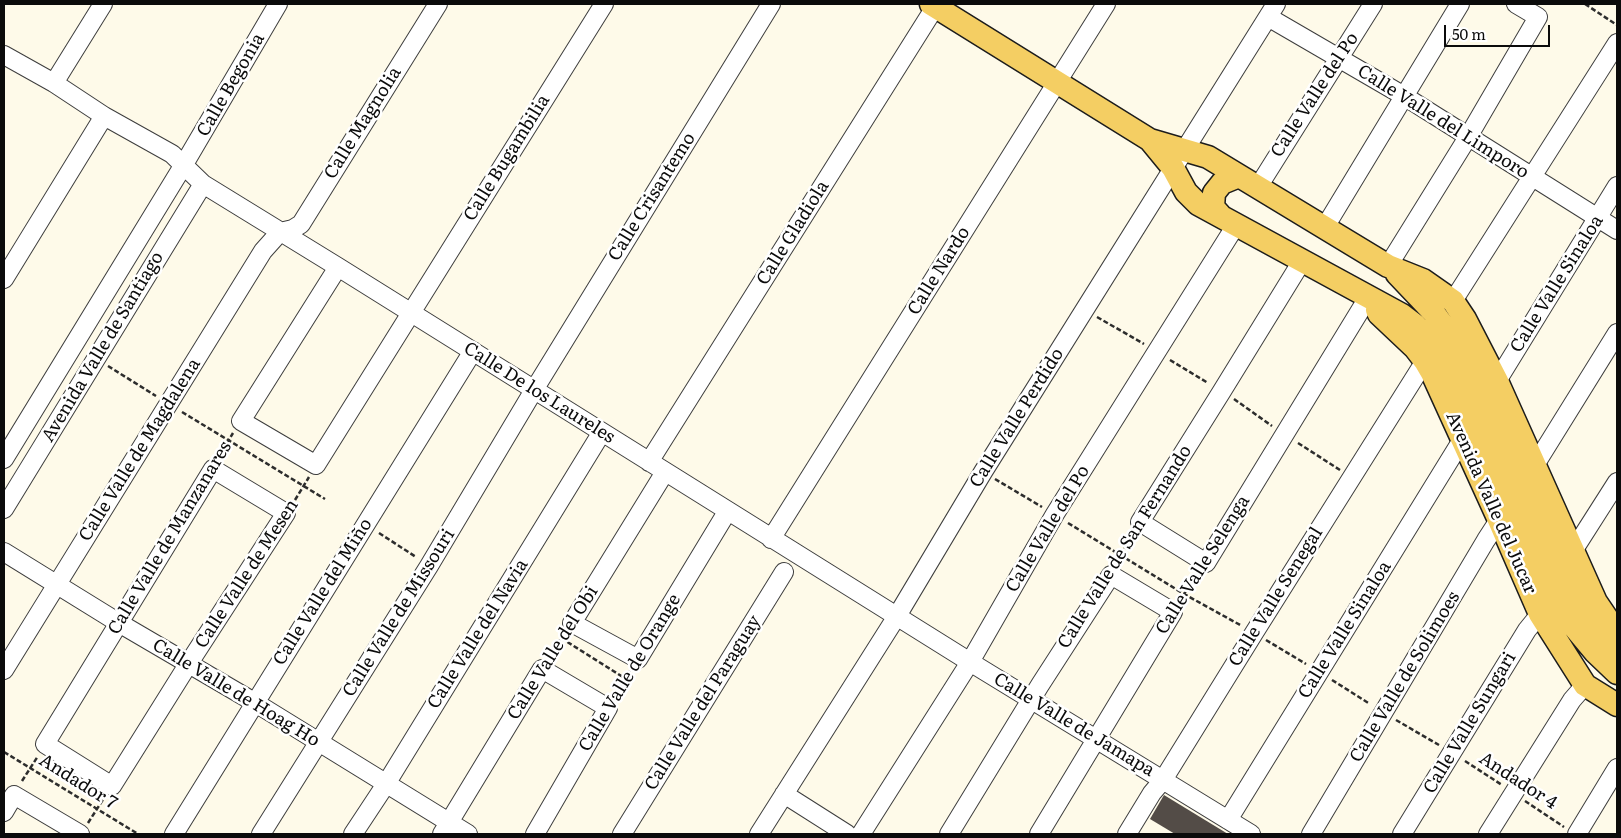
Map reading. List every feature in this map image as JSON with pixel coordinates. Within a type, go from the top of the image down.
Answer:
[{"type":"main road","points":[[934,5],[1179,159]]},
{"type":"main road","name":"Avenida Valle del Jucar","points":[[1208,157],[1388,266],[1422,280],[1453,301],[1465,319],[1498,381],[1596,602],[1616,634],[1586,614],[1440,352],[1415,325],[1402,315],[1198,204],[1186,192],[1179,159],[1208,157]]},
{"type":"main road","points":[[1228,221],[1213,207],[1214,193],[1222,182],[1248,181]]},
{"type":"main road","name":"Avenida Valle del Jucar","points":[[1388,266],[1434,313],[1460,350],[1551,589],[1570,622],[1595,652],[1617,673]]},
{"type":"main road","name":"Avenida Valle del Jucar","points":[[1368,296],[1379,314],[1415,348],[1425,361],[1440,388],[1540,614],[1585,685],[1617,705]]},
{"type":"street","points":[[54,83],[103,4]]},
{"type":"street","name":"Calle Begonia","points":[[183,166],[278,4]]},
{"type":"street","name":"Calle Magnolia","points":[[280,232],[293,229],[301,224],[438,4]]},
{"type":"street","name":"Calle Bugambilia","points":[[411,313],[604,4]]},
{"type":"street","name":"Calle Crisantemo","points":[[534,390],[771,4]]},
{"type":"street","name":"Calle Nardo","points":[[771,539],[1106,4]]},
{"type":"street","name":"Calle Valle del Po","points":[[1248,181],[1266,171],[1373,4]]},
{"type":"street","points":[[1325,227],[1460,4]]},
{"type":"street","points":[[1388,266],[1468,137],[1538,17],[1516,4]]},
{"type":"street","name":"Calle Gladiola","points":[[648,462],[934,5]]},
{"type":"street","name":"Calle Valle del Limporo","points":[[1272,10],[1340,58],[1617,230]]},
{"type":"street","name":"Calle Valle Perdido","points":[[759,834],[897,616],[983,472],[1272,10]]},
{"type":"street","points":[[1453,301],[1617,43]]},
{"type":"street","name":"Calle De los Laureles","points":[[4,55],[54,83],[104,116],[172,154],[203,184],[473,351],[727,512],[897,616]]},
{"type":"street","points":[[4,279],[104,116]]},
{"type":"street","name":"Avenida Valle de Santiago","points":[[4,458],[183,166]]},
{"type":"street","name":"Avenida Valle de Santiago","points":[[4,509],[203,184]]},
{"type":"street","name":"Calle Valle Sinaloa","points":[[1498,381],[1617,186]]},
{"type":"street","name":"Calle Valle del Po","points":[[861,834],[970,662],[1228,221]]},
{"type":"street","name":"Calle Valle de Magdalena","points":[[4,670],[263,251],[280,232]]},
{"type":"street","name":"Calle Valle de San Fernando","points":[[1140,522],[1302,261]]},
{"type":"street","name":"Calle Valle de Manzanares","points":[[242,421],[338,267]]},
{"type":"street","name":"Calle Valle Selenga","points":[[1206,563],[1368,296]]},
{"type":"street","points":[[242,421],[316,465],[411,313]]},
{"type":"street","points":[[1535,466],[1617,333]]},
{"type":"street","name":"Calle Valle del Miño","points":[[174,834],[473,351]]},
{"type":"street","name":"Calle Valle Senegal","points":[[1127,834],[1152,793],[1163,780],[1425,361]]},
{"type":"street","name":"Calle Valle de Missouri","points":[[261,834],[429,566],[534,390]]},
{"type":"street","name":"Calle Valle del Navia","points":[[353,834],[386,784],[602,432]]},
{"type":"street","name":"Calle Valle Sinaloa","points":[[1228,820],[1462,440]]},
{"type":"street","points":[[212,469],[286,513]]},
{"type":"street","name":"Calle Valle de Manzanares","points":[[45,744],[212,469]]},
{"type":"street","name":"Calle Valle del Obi","points":[[638,659],[572,622],[665,472]]},
{"type":"street","points":[[1573,551],[1617,482]]},
{"type":"street","name":"Calle Valle de Orange","points":[[638,659],[727,512]]},
{"type":"street","name":"Calle Valle de Mesen","points":[[112,786],[188,663],[286,513]]},
{"type":"street","name":"Calle Valle de Solimoes","points":[[1311,834],[1499,520]]},
{"type":"street","points":[[1140,522],[1206,563]]},
{"type":"street","name":"Calle Valle de Hoag Ho","points":[[4,552],[319,742],[386,784],[446,828],[468,834]]},
{"type":"street","name":"Calle Valle del Paraguay","points":[[622,834],[784,572]]},
{"type":"street","points":[[1110,575],[1172,612]]},
{"type":"street","name":"Calle Valle de San Fernando","points":[[949,834],[1110,575]]},
{"type":"street","name":"Calle Valle Selenga","points":[[1039,834],[1172,612]]},
{"type":"street","name":"Calle Valle Sungari","points":[[1402,834],[1527,630],[1540,614]]},
{"type":"street","name":"Calle Valle de Jamapa","points":[[897,616],[1251,834]]},
{"type":"street","points":[[542,669],[608,708]]},
{"type":"street","name":"Calle Valle del Obi","points":[[446,828],[542,669]]},
{"type":"street","points":[[1488,834],[1572,700],[1585,685]]},
{"type":"street","name":"Calle Valle de Orange","points":[[535,834],[608,708]]},
{"type":"street","points":[[45,744],[112,786]]},
{"type":"street","points":[[1573,832],[1617,768]]},
{"type":"street","points":[[784,794],[847,834]]},
{"type":"street","points":[[4,812],[14,795],[83,830]]},
{"type":"path","points":[[1585,4],[1617,24]]},
{"type":"path","points":[[96,359],[325,499]]},
{"type":"path","name":"Calle Valle de Manzanares","points":[[212,469],[242,421]]},
{"type":"path","name":"Calle Valle de Mesen","points":[[286,513],[316,465]]},
{"type":"path","name":"Andador 4","points":[[983,472],[1451,752],[1573,832]]},
{"type":"path","name":"Calle Valle de San Fernando","points":[[1110,575],[1140,522]]},
{"type":"path","points":[[366,524],[429,566]]},
{"type":"path","name":"Calle Valle Selenga","points":[[1172,612],[1206,563]]},
{"type":"path","name":"Calle Valle del Obi","points":[[542,669],[561,638],[626,679]]},
{"type":"path","name":"Calle Valle de Orange","points":[[608,708],[638,659]]},
{"type":"path","points":[[14,795],[45,744]]},
{"type":"path","name":"Andador 7","points":[[4,752],[138,834]]},
{"type":"path","points":[[83,830],[112,786]]},
{"type":"building","points":[[1164,795],[1228,834],[1175,834],[1150,819]]}]
